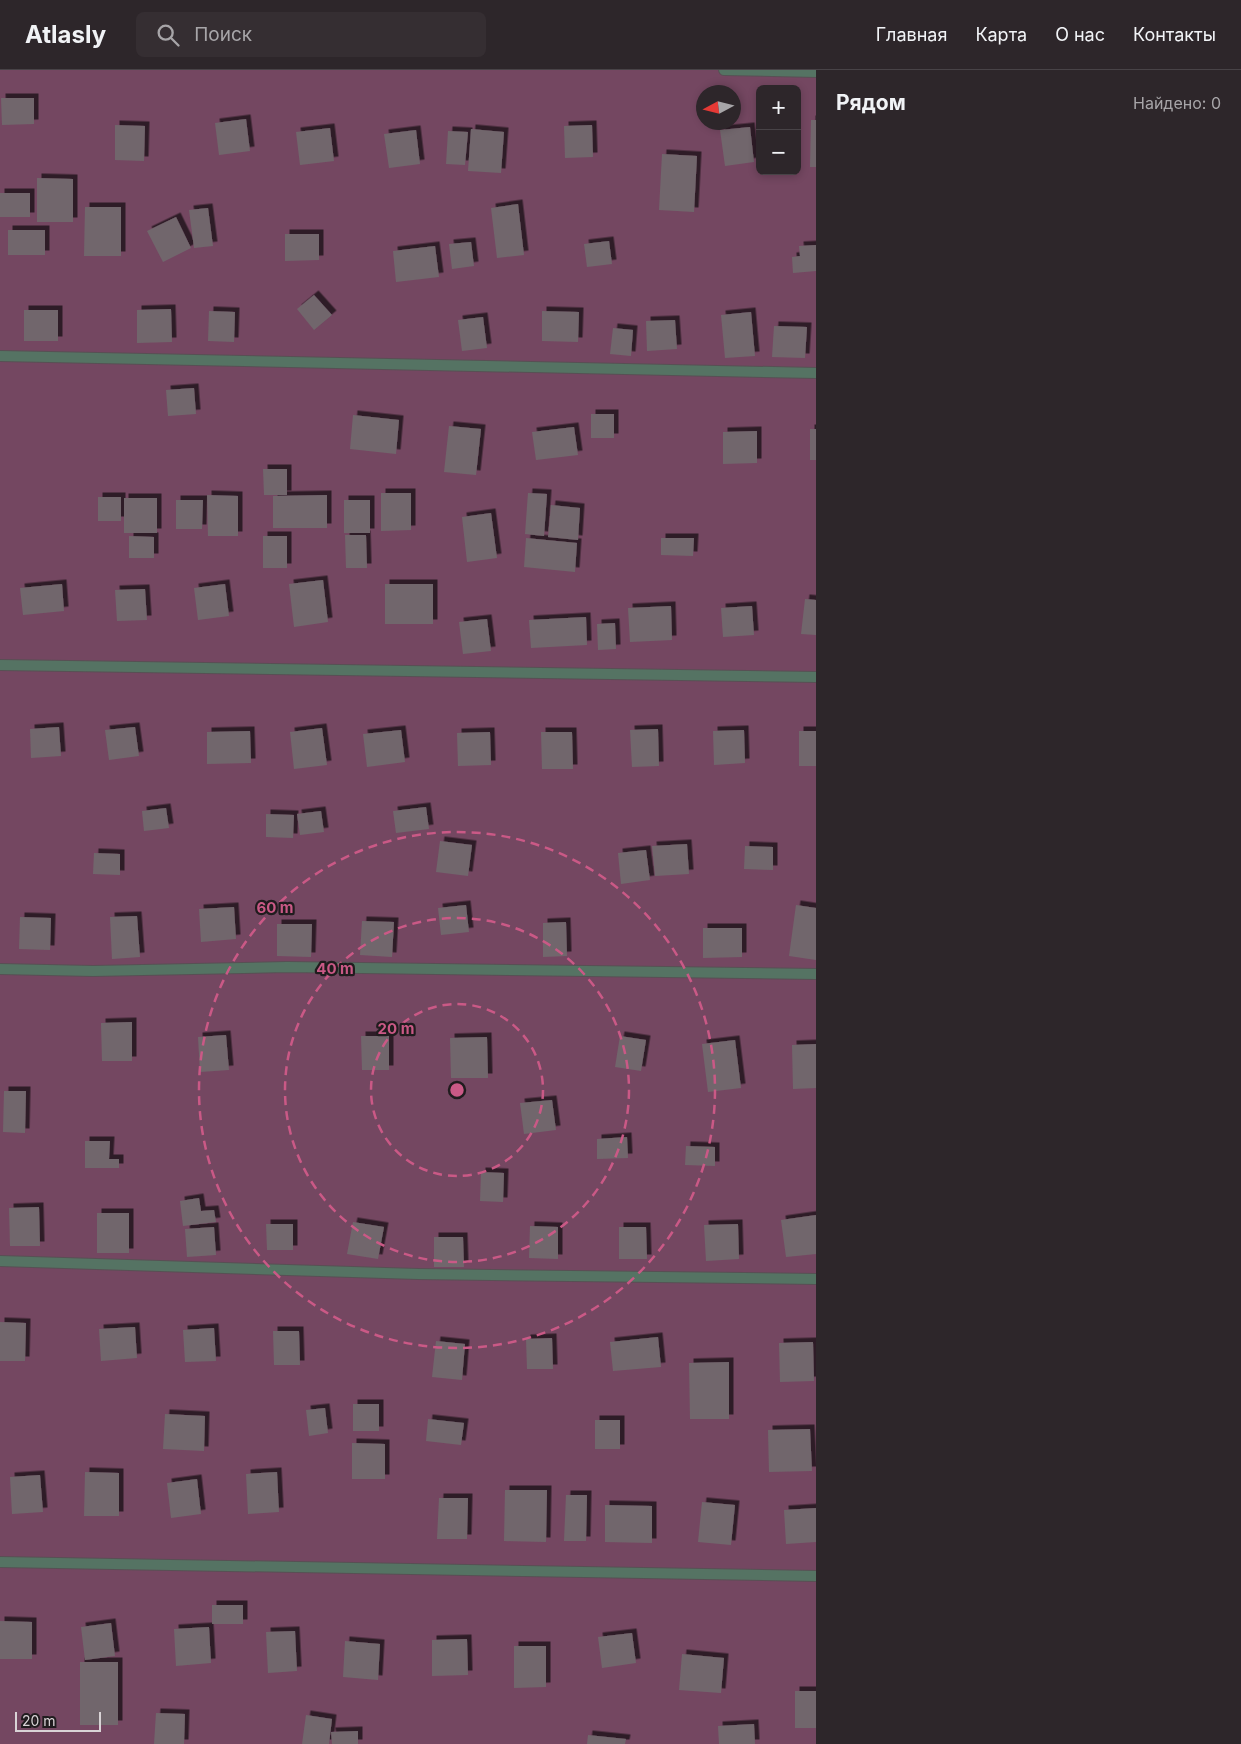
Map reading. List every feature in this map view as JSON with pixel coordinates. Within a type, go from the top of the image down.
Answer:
[{"type":"street","points":[[724,70],[816,72]]},
{"type":"street","points":[[0,356],[816,373]]},
{"type":"street","points":[[0,665],[816,677]]},
{"type":"street","points":[[0,969],[92,971],[287,967],[816,974]]},
{"type":"street","points":[[0,1261],[418,1274],[816,1279]]},
{"type":"street","points":[[0,1562],[816,1576]]},
{"type":"shaded area","points":[[0,70],[816,70],[816,1744],[0,1744]]},
{"type":"building","points":[[1,98],[34,98],[34,124],[2,125]]},
{"type":"building","points":[[246,119],[250,151],[219,155],[215,123]]},
{"type":"building","points":[[811,120],[816,120],[816,167],[810,167]]},
{"type":"building","points":[[115,125],[145,126],[144,161],[115,160]]},
{"type":"building","points":[[592,125],[593,157],[565,158],[564,126]]},
{"type":"building","points":[[750,127],[754,162],[725,166],[720,130],[741,130],[741,128]]},
{"type":"building","points":[[330,128],[334,161],[300,165],[296,132]]},
{"type":"building","points":[[471,129],[504,132],[501,173],[468,171]]},
{"type":"building","points":[[416,130],[420,164],[389,168],[384,134]]},
{"type":"building","points":[[448,131],[468,132],[465,165],[446,164]]},
{"type":"building","points":[[662,154],[697,156],[694,212],[659,210]]},
{"type":"building","points":[[37,178],[73,179],[73,222],[37,222]]},
{"type":"building","points":[[0,193],[30,193],[30,217],[0,217]]},
{"type":"building","points":[[518,204],[524,255],[497,258],[491,208]]},
{"type":"building","points":[[85,207],[121,207],[121,256],[84,256]]},
{"type":"building","points":[[208,208],[213,246],[194,248],[189,210]]},
{"type":"building","points":[[176,217],[191,248],[163,262],[147,231]]},
{"type":"building","points":[[8,230],[45,230],[45,255],[8,255]]},
{"type":"building","points":[[285,234],[319,234],[319,260],[285,261]]},
{"type":"building","points":[[609,241],[612,264],[587,267],[584,244]]},
{"type":"building","points":[[471,242],[474,266],[452,269],[449,244]]},
{"type":"building","points":[[816,245],[816,271],[793,273],[792,257],[800,256],[799,246]]},
{"type":"building","points":[[435,246],[439,277],[396,282],[393,251]]},
{"type":"building","points":[[314,295],[332,315],[314,330],[297,309]]},
{"type":"building","points":[[171,309],[172,342],[137,343],[137,310]]},
{"type":"building","points":[[24,310],[58,310],[58,341],[24,341]]},
{"type":"building","points":[[209,311],[235,312],[234,342],[208,341]]},
{"type":"building","points":[[542,311],[579,312],[578,342],[542,341]]},
{"type":"building","points":[[751,312],[755,356],[725,358],[721,315]]},
{"type":"building","points":[[483,317],[487,348],[462,351],[458,320]]},
{"type":"building","points":[[675,320],[677,349],[647,351],[646,321]]},
{"type":"building","points":[[774,326],[807,327],[805,358],[772,357]]},
{"type":"building","points":[[613,328],[633,330],[631,356],[610,354]]},
{"type":"building","points":[[194,388],[196,414],[168,416],[166,390]]},
{"type":"building","points":[[591,414],[614,414],[614,438],[591,438]]},
{"type":"building","points":[[353,415],[399,420],[396,454],[350,449]]},
{"type":"building","points":[[449,426],[481,429],[476,475],[444,472]]},
{"type":"building","points":[[574,427],[578,455],[536,460],[532,432]]},
{"type":"building","points":[[810,429],[816,429],[816,460],[810,460]]},
{"type":"building","points":[[757,431],[757,463],[723,464],[723,432]]},
{"type":"building","points":[[263,469],[287,469],[287,495],[264,495]]},
{"type":"building","points":[[381,493],[411,493],[411,530],[381,531]]},
{"type":"building","points":[[528,493],[547,494],[544,536],[525,534]]},
{"type":"building","points":[[207,495],[238,496],[238,536],[208,536]]},
{"type":"building","points":[[327,495],[327,528],[273,528],[273,496]]},
{"type":"building","points":[[98,497],[121,497],[121,521],[98,521]]},
{"type":"building","points":[[124,498],[157,498],[157,533],[124,533]]},
{"type":"building","points":[[176,500],[203,500],[202,529],[176,529]]},
{"type":"building","points":[[344,500],[370,500],[370,533],[344,533]]},
{"type":"building","points":[[551,505],[580,508],[578,540],[548,537]]},
{"type":"building","points":[[491,513],[497,558],[467,562],[462,517]]},
{"type":"building","points":[[345,535],[366,535],[367,568],[346,568]]},
{"type":"building","points":[[129,536],[154,537],[154,558],[129,558]]},
{"type":"building","points":[[263,536],[287,536],[287,568],[263,568]]},
{"type":"building","points":[[526,538],[577,543],[575,572],[524,567]]},
{"type":"building","points":[[661,538],[694,538],[693,556],[661,555]]},
{"type":"building","points":[[323,580],[328,622],[294,627],[289,584]]},
{"type":"building","points":[[62,584],[64,611],[23,615],[20,588]]},
{"type":"building","points":[[225,584],[229,616],[198,620],[194,588]]},
{"type":"building","points":[[385,584],[433,584],[433,624],[385,624]]},
{"type":"building","points":[[145,589],[147,620],[117,621],[115,590]]},
{"type":"building","points":[[805,599],[816,600],[816,635],[801,634]]},
{"type":"building","points":[[671,606],[672,640],[630,642],[628,608]]},
{"type":"building","points":[[752,606],[754,635],[723,637],[721,608]]},
{"type":"building","points":[[586,617],[587,645],[531,648],[529,620]]},
{"type":"building","points":[[487,619],[491,651],[463,654],[459,622]]},
{"type":"building","points":[[615,623],[616,649],[598,650],[597,624]]},
{"type":"building","points":[[59,727],[61,756],[31,758],[30,729]]},
{"type":"building","points":[[135,727],[139,756],[109,760],[105,730]]},
{"type":"building","points":[[322,728],[327,765],[294,769],[290,732]]},
{"type":"building","points":[[658,729],[659,766],[632,767],[630,730]]},
{"type":"building","points":[[401,730],[405,762],[367,767],[363,734]]},
{"type":"building","points":[[744,730],[745,763],[714,765],[713,731]]},
{"type":"building","points":[[250,731],[251,763],[207,764],[207,732]]},
{"type":"building","points":[[799,731],[816,731],[816,766],[799,766]]},
{"type":"building","points":[[490,732],[491,765],[458,766],[457,733]]},
{"type":"building","points":[[541,732],[572,732],[573,769],[542,769]]},
{"type":"building","points":[[426,807],[429,829],[396,833],[393,811]]},
{"type":"building","points":[[166,808],[169,828],[144,831],[142,811]]},
{"type":"building","points":[[321,811],[324,832],[300,835],[297,814]]},
{"type":"building","points":[[266,814],[294,815],[293,838],[266,837]]},
{"type":"building","points":[[440,841],[472,845],[468,876],[436,872]]},
{"type":"building","points":[[687,844],[689,874],[655,876],[652,846]]},
{"type":"building","points":[[745,846],[773,847],[773,870],[744,869]]},
{"type":"building","points":[[646,850],[650,880],[621,884],[618,853]]},
{"type":"building","points":[[94,853],[120,854],[120,875],[93,874]]},
{"type":"building","points":[[466,905],[469,932],[441,935],[438,908]]},
{"type":"building","points":[[796,905],[816,908],[816,960],[789,956]]},
{"type":"building","points":[[234,907],[236,939],[201,942],[199,909]]},
{"type":"building","points":[[137,916],[140,957],[112,959],[110,917]]},
{"type":"building","points":[[20,917],[51,918],[50,950],[19,949]]},
{"type":"building","points":[[362,921],[394,922],[392,957],[360,955]]},
{"type":"building","points":[[566,922],[567,956],[543,957],[543,923]]},
{"type":"building","points":[[277,924],[312,924],[311,957],[277,956]]},
{"type":"building","points":[[703,928],[742,928],[742,957],[703,958]]},
{"type":"building","points":[[132,1022],[132,1061],[102,1061],[101,1023]]},
{"type":"building","points":[[226,1035],[229,1070],[200,1072],[198,1037]]},
{"type":"building","points":[[361,1036],[389,1036],[389,1070],[362,1070]]},
{"type":"building","points":[[620,1036],[646,1040],[641,1071],[615,1067]]},
{"type":"building","points":[[487,1037],[488,1078],[451,1078],[450,1038]]},
{"type":"building","points":[[735,1040],[741,1088],[708,1092],[702,1044]]},
{"type":"building","points":[[816,1044],[816,1088],[793,1089],[792,1045]]},
{"type":"building","points":[[4,1091],[26,1091],[25,1133],[3,1132]]},
{"type":"building","points":[[552,1100],[556,1130],[524,1134],[520,1103]]},
{"type":"building","points":[[627,1137],[628,1158],[597,1159],[597,1139]]},
{"type":"building","points":[[85,1141],[110,1141],[109,1159],[119,1159],[119,1168],[85,1168]]},
{"type":"building","points":[[686,1146],[715,1147],[715,1166],[685,1165]]},
{"type":"building","points":[[481,1172],[504,1173],[503,1202],[480,1201]]},
{"type":"building","points":[[199,1198],[201,1211],[214,1210],[216,1222],[183,1226],[180,1201]]},
{"type":"building","points":[[39,1207],[40,1246],[10,1246],[9,1208]]},
{"type":"building","points":[[97,1213],[129,1213],[129,1253],[97,1253]]},
{"type":"building","points":[[816,1215],[816,1254],[786,1257],[781,1220]]},
{"type":"building","points":[[353,1222],[384,1227],[378,1259],[347,1254]]},
{"type":"building","points":[[266,1224],[293,1224],[293,1250],[267,1250]]},
{"type":"building","points":[[738,1224],[739,1259],[706,1261],[704,1225]]},
{"type":"building","points":[[530,1226],[558,1227],[558,1259],[529,1258]]},
{"type":"building","points":[[214,1227],[216,1255],[187,1257],[185,1229]]},
{"type":"building","points":[[619,1227],[646,1227],[647,1259],[619,1259]]},
{"type":"building","points":[[434,1237],[463,1237],[464,1267],[434,1267]]},
{"type":"building","points":[[0,1322],[26,1323],[25,1361],[0,1361]]},
{"type":"building","points":[[135,1327],[137,1358],[101,1361],[99,1329]]},
{"type":"building","points":[[214,1328],[216,1361],[185,1362],[183,1330]]},
{"type":"building","points":[[273,1331],[299,1331],[300,1365],[274,1365]]},
{"type":"building","points":[[658,1337],[661,1367],[613,1371],[610,1342]]},
{"type":"building","points":[[552,1338],[553,1369],[527,1369],[526,1339]]},
{"type":"building","points":[[436,1341],[465,1344],[462,1380],[432,1377]]},
{"type":"building","points":[[813,1342],[814,1381],[780,1382],[779,1343]]},
{"type":"building","points":[[729,1362],[729,1419],[690,1419],[689,1363]]},
{"type":"building","points":[[353,1404],[379,1404],[379,1431],[353,1431]]},
{"type":"building","points":[[325,1408],[328,1433],[309,1436],[306,1410]]},
{"type":"building","points":[[165,1414],[205,1416],[204,1451],[163,1449]]},
{"type":"building","points":[[428,1419],[464,1423],[461,1445],[426,1441]]},
{"type":"building","points":[[595,1420],[620,1420],[620,1449],[595,1449]]},
{"type":"building","points":[[810,1429],[812,1471],[769,1472],[768,1430]]},
{"type":"building","points":[[352,1443],[385,1444],[385,1479],[352,1479]]},
{"type":"building","points":[[85,1472],[119,1473],[119,1516],[84,1516]]},
{"type":"building","points":[[277,1472],[279,1512],[248,1514],[246,1474]]},
{"type":"building","points":[[40,1475],[43,1512],[12,1514],[10,1477]]},
{"type":"building","points":[[197,1479],[201,1514],[171,1518],[167,1483]]},
{"type":"building","points":[[505,1490],[547,1490],[546,1542],[504,1541]]},
{"type":"building","points":[[566,1495],[587,1495],[586,1541],[564,1541]]},
{"type":"building","points":[[439,1498],[468,1498],[467,1539],[437,1539]]},
{"type":"building","points":[[702,1502],[735,1505],[731,1545],[698,1542]]},
{"type":"building","points":[[605,1505],[652,1506],[652,1543],[605,1542]]},
{"type":"building","points":[[816,1508],[816,1542],[786,1544],[784,1510]]},
{"type":"building","points":[[212,1605],[243,1605],[243,1624],[212,1624]]},
{"type":"building","points":[[0,1621],[32,1622],[32,1659],[0,1659]]},
{"type":"building","points":[[111,1623],[115,1656],[85,1660],[81,1627]]},
{"type":"building","points":[[209,1627],[211,1663],[176,1666],[174,1629]]},
{"type":"building","points":[[295,1631],[297,1671],[268,1673],[266,1632]]},
{"type":"building","points":[[632,1633],[636,1663],[602,1668],[598,1637]]},
{"type":"building","points":[[467,1639],[468,1675],[432,1676],[432,1640]]},
{"type":"building","points":[[345,1641],[380,1644],[378,1680],[343,1677]]},
{"type":"building","points":[[514,1646],[546,1646],[546,1687],[514,1688]]},
{"type":"building","points":[[682,1654],[724,1658],[721,1693],[679,1690]]},
{"type":"building","points":[[80,1662],[118,1662],[118,1725],[80,1725]]},
{"type":"building","points":[[795,1691],[816,1691],[816,1728],[795,1728]]},
{"type":"building","points":[[156,1713],[185,1714],[184,1744],[154,1744]]},
{"type":"building","points":[[306,1715],[332,1719],[329,1744],[302,1744]]},
{"type":"building","points":[[754,1724],[755,1744],[719,1744],[718,1726]]},
{"type":"building","points":[[358,1731],[358,1744],[332,1744],[331,1732]]},
{"type":"building","points":[[588,1735],[626,1739],[625,1744],[587,1744]]}]
